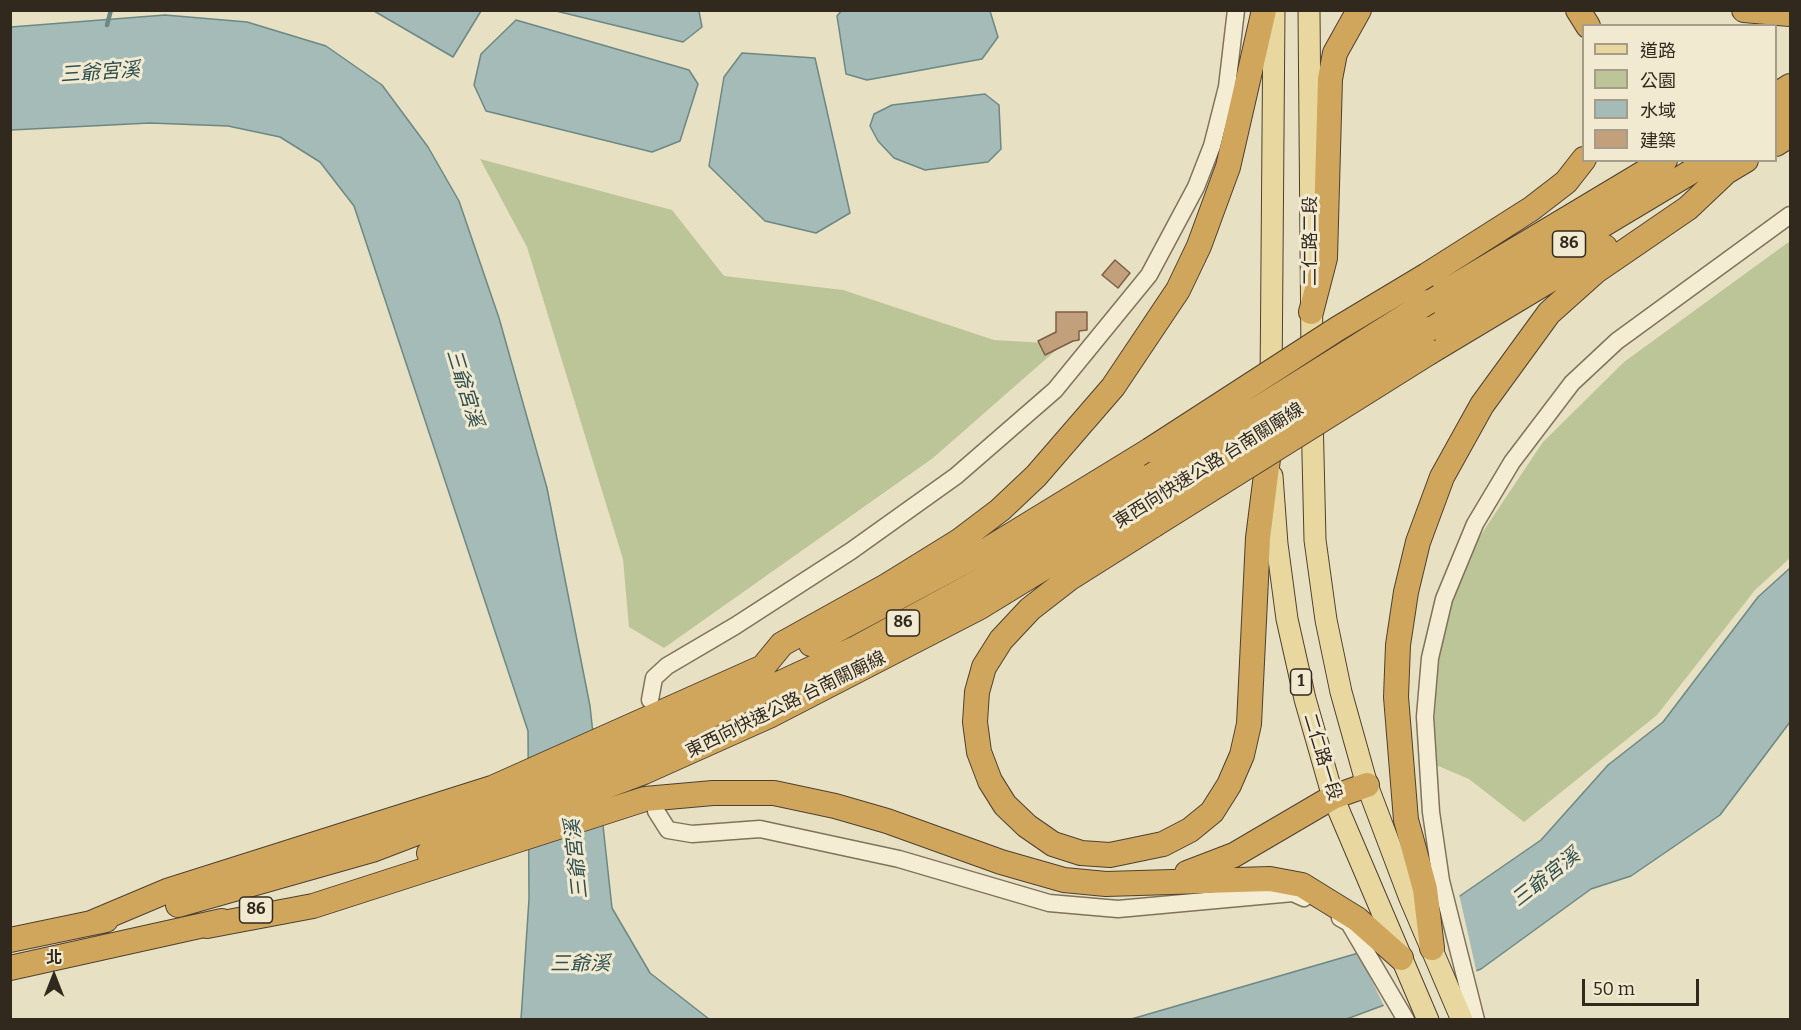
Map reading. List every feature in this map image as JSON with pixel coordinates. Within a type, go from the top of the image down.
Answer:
[{"type":"highway","points":[[763,667],[782,644],[959,541],[1000,510],[1035,476],[1113,387],[1178,290],[1199,246],[1228,167],[1264,10]]},
{"type":"highway","points":[[1311,312],[1325,258],[1330,79],[1335,53],[1359,10]]},
{"type":"highway","points":[[1578,10],[1587,24]]},
{"type":"highway","points":[[1744,10],[1791,14]]},
{"type":"highway","points":[[1777,94],[1791,86]]},
{"type":"highway","points":[[1777,120],[1791,112]]},
{"type":"highway","points":[[1777,143],[1791,135]]},
{"type":"highway","points":[[492,795],[645,711],[763,667],[847,628],[916,590],[1150,450],[1337,329],[1531,209],[1566,182],[1582,162]]},
{"type":"highway","name":"東西向快速公路 台南關廟線","points":[[10,940],[183,904],[372,850],[492,795],[642,747],[854,649],[987,577],[1428,302],[1662,162]]},
{"type":"highway","points":[[1432,948],[1425,889],[1406,820],[1398,748],[1397,656],[1408,582],[1418,542],[1442,477],[1482,405],[1548,313],[1596,271],[1688,208],[1718,167],[1738,162]]},
{"type":"highway","name":"東西向快速公路 台南關廟線","points":[[496,839],[769,716],[959,618],[1718,167]]},
{"type":"highway","points":[[1270,443],[1258,538],[1250,724],[1242,755],[1229,785],[1212,812],[1190,830],[1163,844],[1110,855],[1081,853],[1053,844],[1027,826],[1005,806],[979,752],[975,722],[977,692],[984,667],[1001,640],[1030,609],[1070,578],[1154,525],[1429,340]]},
{"type":"highway","points":[[1153,882],[1201,868],[1234,855],[1333,797],[1367,785]]},
{"type":"highway","points":[[10,968],[314,906],[496,839],[713,793],[774,793],[835,806],[887,821],[1001,862],[1064,880],[1106,884],[1233,878],[1270,879],[1302,885],[1401,958]]},
{"type":"main road","name":"1","points":[[1270,443],[1274,10]]},
{"type":"main road","name":"二仁路二段","points":[[1309,10],[1312,471]]},
{"type":"main road","name":"二仁路一段","points":[[1270,443],[1277,544],[1287,619],[1305,699],[1333,797],[1401,958],[1415,1016]]},
{"type":"main road","name":"二仁路一段","points":[[1312,471],[1315,540],[1326,620],[1341,692],[1367,785],[1425,889]]},
{"type":"main road","points":[[1432,948],[1459,991],[1462,1020]]},
{"type":"street","points":[[645,711],[654,678],[667,666],[735,626],[851,551],[956,476],[1056,390],[1149,275],[1196,188],[1212,146],[1227,87],[1236,10]]},
{"type":"street","points":[[1476,1020],[1459,991],[1425,889],[1431,812],[1425,717],[1430,658],[1444,599],[1475,524],[1512,462],[1572,383],[1617,341],[1791,215]]},
{"type":"street","points":[[651,805],[668,830],[692,834],[760,829],[899,859],[1048,903],[1118,909],[1293,893],[1353,921],[1415,1016]]},
{"type":"green space","points":[[480,159],[672,210],[724,276],[843,290],[994,340],[1063,344],[933,458],[664,648],[629,627],[623,559],[527,247]]},
{"type":"green space","points":[[1790,241],[1790,558],[1755,590],[1657,715],[1524,822],[1469,779],[1436,765],[1434,732],[1437,669],[1451,600],[1476,542],[1543,442],[1624,362]]},
{"type":"water","points":[[842,10],[990,11],[998,37],[982,59],[867,80],[846,74],[837,16]]},
{"type":"water","points":[[374,11],[481,11],[453,57]]},
{"type":"water","points":[[556,11],[699,11],[702,27],[683,42]]},
{"type":"water","name":"三爺溪","points":[[165,15],[247,22],[326,46],[382,85],[428,147],[459,201],[499,318],[547,488],[590,706],[612,908],[650,973],[709,1019],[521,1019],[529,899],[528,731],[354,206],[320,162],[280,137],[228,126],[150,123],[11,130],[11,27]]},
{"type":"water","points":[[516,20],[689,70],[698,84],[680,141],[652,152],[486,111],[474,85],[481,54]]},
{"type":"water","points":[[742,53],[815,58],[850,213],[816,233],[765,221],[709,166],[724,77]]},
{"type":"water","points":[[985,94],[999,105],[1001,149],[988,162],[925,170],[894,158],[878,141],[870,126],[874,114],[892,105]]},
{"type":"water","name":"三爺宮溪","points":[[1790,568],[1790,722],[1720,815],[1631,876],[1591,889],[1481,969],[1343,1020],[1128,1020],[1355,954],[1454,900],[1541,840],[1608,765],[1663,722],[1758,597]]},
{"type":"pier","points":[[1459,894],[1477,974],[1385,1008],[1357,950]]},
{"type":"building","points":[[1115,260],[1130,273],[1118,288],[1102,275]]},
{"type":"building","points":[[1056,312],[1087,312],[1087,330],[1079,331],[1079,340],[1045,355],[1038,341],[1056,332]]},
{"type":"waterway","points":[[107,25],[111,10]]}]
